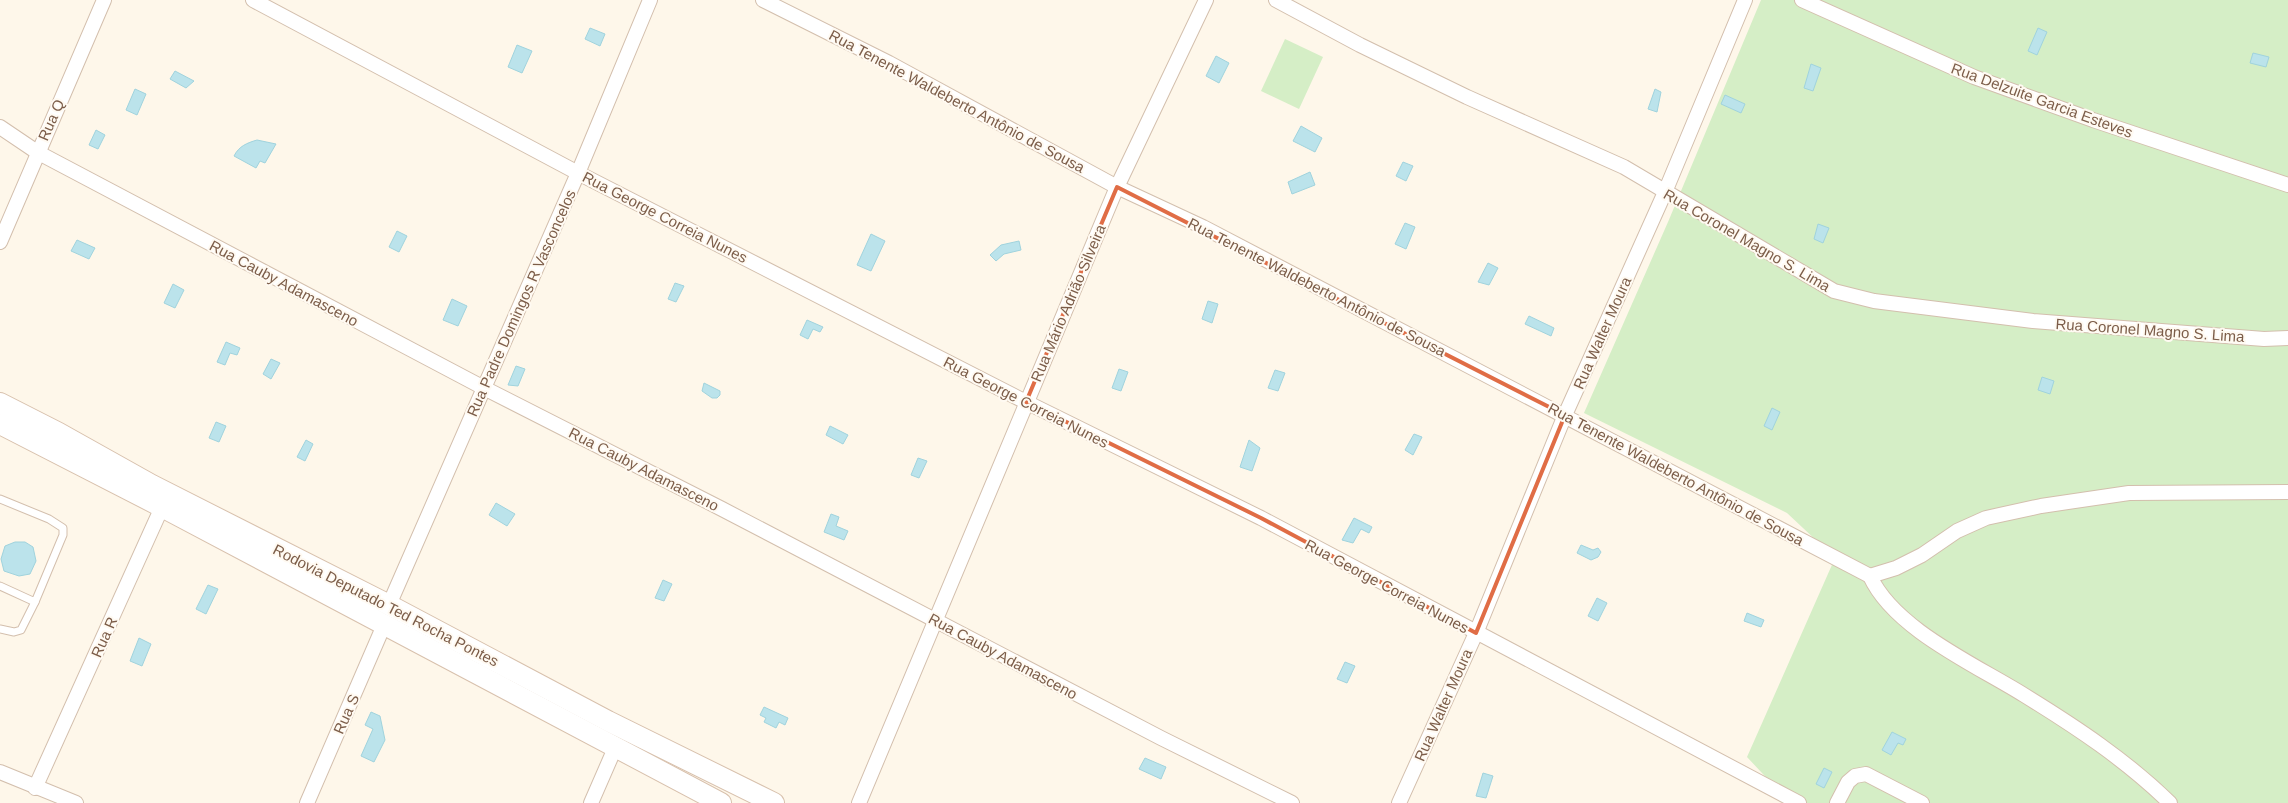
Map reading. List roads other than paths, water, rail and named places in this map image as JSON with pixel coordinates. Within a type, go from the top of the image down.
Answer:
[{"type":"main road","name":"Rodovia Deputado Ted Rocha Pontes","points":[[0,403],[59,433],[152,485],[389,605],[608,721],[774,803]]},
{"type":"main road","name":"Rodovia Deputado Ted Rocha Pontes","points":[[0,424],[162,507],[721,803]]},
{"type":"street","name":"Rua Q","points":[[0,242],[104,0]]},
{"type":"street","name":"Rua George Correia Nunes","points":[[253,0],[578,173],[1026,402],[1260,518],[1799,803]]},
{"type":"street","name":"Rua Padre Domingos R Vasconcelos","points":[[389,605],[578,173],[650,0]]},
{"type":"street","name":"Rua Tenente Waldeberto Antônio de Sousa","points":[[763,0],[889,64],[1117,187],[1212,232],[1870,576]]},
{"type":"street","name":"Rua Mário Adrião Silveira","points":[[859,803],[1117,187],[1206,0]]},
{"type":"street","name":"Rua Coronel Magno S. Lima","points":[[1276,0],[1360,45],[1458,93],[1624,167],[1834,291],[1874,301],[2042,322],[2264,339],[2288,338]]},
{"type":"street","name":"Rua Walter Moura","points":[[1399,803],[1476,633],[1564,415],[1665,192],[1745,0]]},
{"type":"street","name":"Rua Delzuite Garcia Esteves","points":[[1802,0],[1974,77],[2075,114],[2288,185]]},
{"type":"street","name":"Rua Cauby Adamasceno","points":[[0,127],[38,152],[484,388],[1161,738],[1292,803]]},
{"type":"street","points":[[152,485],[162,507]]},
{"type":"street","points":[[2170,803],[2140,773],[2091,737],[1929,638],[1886,602],[1875,588],[1870,576],[1896,568],[1922,555],[1957,531],[1986,518],[2041,506],[2129,493],[2205,491],[2288,492]]},
{"type":"street","name":"Rua R","points":[[35,788],[162,507]]},
{"type":"street","name":"Rua S","points":[[308,803],[384,625]]},
{"type":"street","points":[[591,803],[615,748]]},
{"type":"street","points":[[0,772],[35,788],[76,803]]},
{"type":"street","points":[[1837,803],[1848,782],[1855,776],[1866,774],[1922,803]]},
{"type":"lane","points":[[0,499],[49,519],[63,528],[64,535],[22,630],[14,632],[0,629]]},
{"type":"lane","points":[[0,586],[35,602]]},
{"type":"water","points":[[590,28],[605,34],[600,46],[585,39]]},
{"type":"water","points":[[2038,28],[2047,32],[2037,55],[2028,51]]},
{"type":"water","points":[[517,45],[532,51],[522,73],[508,67]]},
{"type":"water","points":[[2253,53],[2269,57],[2266,67],[2250,63]]},
{"type":"water","points":[[1216,56],[1229,63],[1219,83],[1206,76]]},
{"type":"water","points":[[1811,64],[1821,68],[1813,91],[1804,88]]},
{"type":"water","points":[[175,71],[194,81],[186,88],[170,79]]},
{"type":"water","points":[[135,89],[146,94],[137,115],[126,110]]},
{"type":"water","points":[[1655,89],[1661,92],[1657,112],[1648,109]]},
{"type":"water","points":[[1725,95],[1745,104],[1741,113],[1721,104]]},
{"type":"water","points":[[1301,126],[1322,138],[1315,152],[1293,141]]},
{"type":"water","points":[[96,130],[105,135],[98,149],[89,145]]},
{"type":"water","points":[[257,140],[276,144],[265,163],[260,161],[256,168],[234,156],[244,145]]},
{"type":"water","points":[[1403,162],[1413,166],[1406,181],[1396,176]]},
{"type":"water","points":[[1310,172],[1315,185],[1292,194],[1288,182]]},
{"type":"water","points":[[1405,223],[1415,227],[1406,249],[1395,244]]},
{"type":"water","points":[[1818,224],[1829,228],[1823,243],[1814,239]]},
{"type":"water","points":[[397,231],[407,236],[399,252],[389,247]]},
{"type":"water","points":[[871,234],[885,241],[871,271],[857,265]]},
{"type":"water","points":[[77,240],[95,248],[89,259],[71,251]]},
{"type":"water","points":[[1019,241],[1021,250],[1004,254],[996,261],[990,255],[1001,245]]},
{"type":"water","points":[[1488,263],[1498,268],[1489,285],[1478,282]]},
{"type":"water","points":[[675,283],[684,286],[676,302],[668,299]]},
{"type":"water","points":[[173,284],[184,290],[175,308],[164,303]]},
{"type":"water","points":[[452,299],[467,306],[458,326],[443,320]]},
{"type":"water","points":[[1208,301],[1218,304],[1212,323],[1202,319]]},
{"type":"water","points":[[1529,316],[1554,328],[1551,336],[1525,324]]},
{"type":"water","points":[[807,320],[823,327],[820,332],[813,329],[808,339],[800,335]]},
{"type":"water","points":[[226,342],[240,348],[237,355],[230,353],[225,365],[217,362]]},
{"type":"water","points":[[271,359],[280,363],[271,379],[263,374]]},
{"type":"water","points":[[516,366],[525,369],[518,386],[508,385]]},
{"type":"water","points":[[1119,369],[1128,372],[1121,391],[1112,388]]},
{"type":"water","points":[[1275,370],[1285,373],[1278,391],[1268,388]]},
{"type":"water","points":[[2042,377],[2054,381],[2050,394],[2038,390]]},
{"type":"water","points":[[704,383],[720,391],[720,395],[717,398],[712,398],[702,391]]},
{"type":"water","points":[[1772,408],[1780,412],[1772,430],[1764,426]]},
{"type":"water","points":[[216,422],[226,426],[219,442],[209,438]]},
{"type":"water","points":[[830,426],[848,435],[843,444],[826,435]]},
{"type":"water","points":[[1414,434],[1422,437],[1413,455],[1405,450]]},
{"type":"water","points":[[306,440],[313,444],[305,461],[297,457]]},
{"type":"water","points":[[1249,440],[1260,448],[1252,471],[1240,467]]},
{"type":"water","points":[[918,458],[927,461],[919,478],[911,475]]},
{"type":"water","points":[[496,503],[515,514],[507,526],[489,515]]},
{"type":"water","points":[[831,514],[839,517],[836,526],[848,531],[844,540],[824,532]]},
{"type":"water","points":[[1354,518],[1372,527],[1369,533],[1361,529],[1353,543],[1342,540]]},
{"type":"water","points":[[15,542],[25,542],[33,547],[36,561],[30,574],[19,576],[4,571],[1,559],[5,546]]},
{"type":"water","points":[[1581,545],[1593,550],[1598,548],[1601,552],[1598,557],[1591,560],[1577,553]]},
{"type":"water","points":[[663,580],[672,584],[664,601],[655,598]]},
{"type":"water","points":[[208,585],[218,589],[206,614],[196,609]]},
{"type":"water","points":[[1597,598],[1607,603],[1598,621],[1588,616]]},
{"type":"water","points":[[1747,613],[1764,620],[1761,627],[1744,621]]},
{"type":"water","points":[[139,638],[151,644],[142,666],[130,661]]},
{"type":"water","points":[[1345,662],[1355,666],[1347,683],[1337,679]]},
{"type":"water","points":[[764,707],[788,718],[785,725],[779,722],[776,728],[764,722],[766,718],[760,715]]},
{"type":"water","points":[[371,712],[380,716],[385,740],[374,762],[361,756],[373,729],[365,725]]},
{"type":"water","points":[[1892,732],[1906,739],[1903,745],[1898,743],[1891,755],[1882,750]]},
{"type":"water","points":[[1145,758],[1166,767],[1161,779],[1139,769]]},
{"type":"water","points":[[1824,768],[1832,772],[1824,788],[1816,784]]},
{"type":"water","points":[[1483,773],[1493,776],[1486,798],[1476,796]]}]
